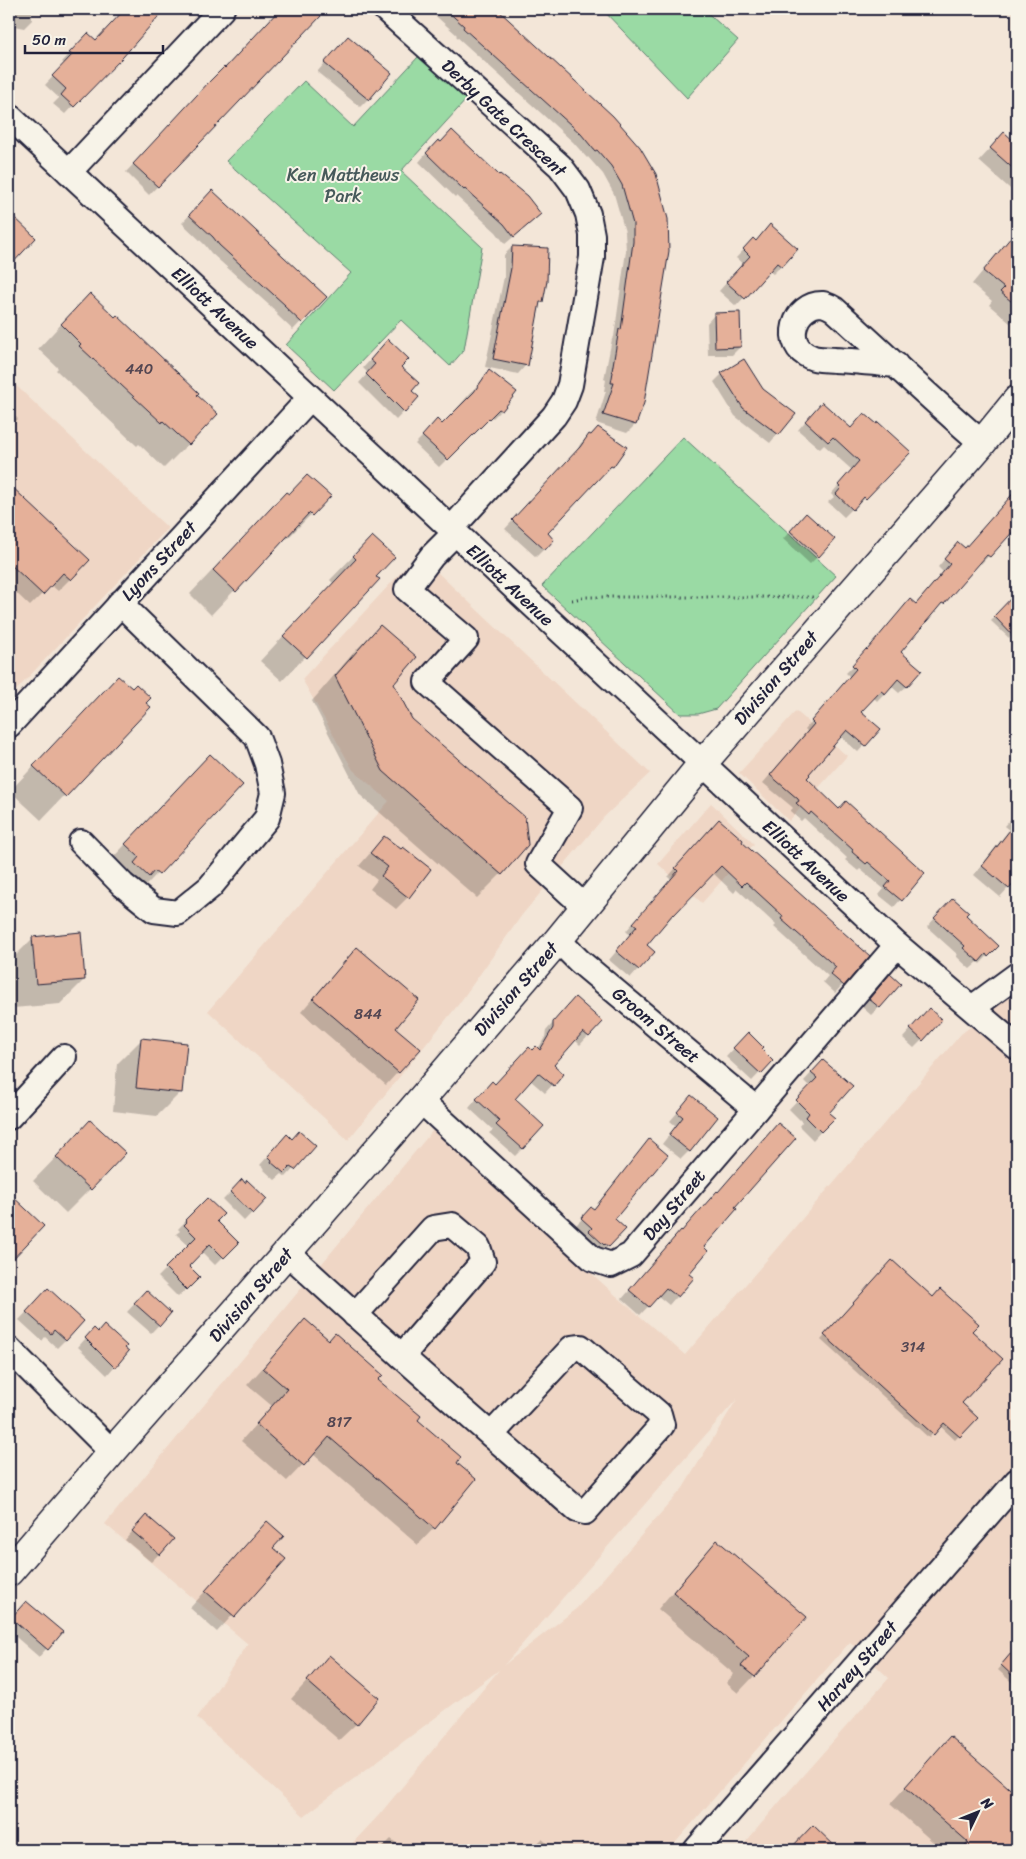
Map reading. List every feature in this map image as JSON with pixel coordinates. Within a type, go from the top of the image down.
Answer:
[{"type":"main road","name":"Division Street","points":[[9,1572],[558,940],[702,764],[982,443],[1017,400]]},
{"type":"street","points":[[69,172],[222,9]]},
{"type":"street","name":"Derby Gate Crescent","points":[[385,9],[560,166],[578,190],[588,214],[592,235],[590,267],[570,385],[564,401],[554,416],[453,531],[406,589],[466,639],[427,682],[570,808],[538,864],[585,908]]},
{"type":"street","name":"Elliott Avenue","points":[[9,116],[897,945],[1017,1047]]},
{"type":"street","points":[[896,365],[982,443]]},
{"type":"street","name":"Lyons Street","points":[[9,725],[310,398]]},
{"type":"street","points":[[81,842],[123,885],[154,910],[178,913],[210,887],[267,818],[273,793],[267,764],[257,737],[120,603]]},
{"type":"street","name":"Groom Street","points":[[558,940],[579,960],[756,1109]]},
{"type":"street","name":"Day Street","points":[[420,1100],[593,1259],[611,1265],[631,1255],[897,945]]},
{"type":"street","points":[[972,1008],[1017,974]]},
{"type":"street","points":[[9,1117],[64,1057]]},
{"type":"street","points":[[355,1315],[433,1228],[452,1225],[478,1247],[483,1262],[402,1356]]},
{"type":"street","points":[[288,1253],[355,1315],[491,1435],[577,1510],[585,1512],[662,1425],[659,1414],[581,1347],[572,1348],[491,1435]]},
{"type":"street","points":[[9,1349],[112,1452]]},
{"type":"street","name":"Harvey Street","points":[[696,1850],[1017,1481]]},
{"type":"path","points":[[572,600],[586,597],[815,597]]},
{"type":"shaded area","points":[[9,379],[168,528],[9,698]]},
{"type":"shaded area","points":[[418,554],[650,773],[604,817],[522,915],[458,1005],[348,1140],[208,1011],[389,801],[353,770],[302,679]]},
{"type":"shaded area","points":[[796,711],[847,756],[789,821],[739,773]]},
{"type":"shaded area","points":[[711,803],[754,844],[702,903],[658,864]]},
{"type":"shaded area","points":[[1017,991],[1017,1850],[739,1850],[889,1678],[850,1642],[669,1850],[346,1850],[379,1815],[499,1670],[304,1816],[197,1718],[248,1644],[105,1524],[434,1129],[613,1293],[685,1355],[961,1034]],"holes":[[[737,1399],[683,1488],[577,1608],[504,1665]]]},
{"type":"green space","points":[[602,9],[703,9],[738,40],[687,98]]},
{"type":"green space","name":"Ken Matthews Park","points":[[419,56],[467,99],[401,171],[482,247],[464,350],[450,366],[401,320],[334,390],[286,345],[351,273],[226,161],[304,81],[353,127]]},
{"type":"green space","points":[[683,437],[836,576],[716,709],[698,714],[680,714],[542,586]]},
{"type":"building","points":[[125,9],[165,9],[123,57],[74,107],[61,95],[66,89],[52,76],[72,55],[69,53],[88,33],[96,40]]},
{"type":"building","points":[[280,9],[314,9],[321,16],[158,187],[133,164]]},
{"type":"building","points":[[445,9],[497,9],[613,116],[640,147],[656,174],[668,219],[669,251],[644,403],[636,425],[603,415],[614,383],[611,383],[612,371],[619,329],[621,330],[633,242],[633,224],[622,185],[611,166],[581,134],[463,28],[464,26]]},
{"type":"building","points":[[348,36],[392,73],[369,100],[324,63]]},
{"type":"building","points":[[452,130],[499,175],[527,196],[541,214],[514,237],[504,224],[464,190],[426,153],[438,140],[441,142]]},
{"type":"building","points":[[1004,132],[1017,144],[1017,172],[990,148]]},
{"type":"building","points":[[212,190],[327,297],[302,323],[189,215]]},
{"type":"building","points":[[9,212],[36,238],[9,267]]},
{"type":"building","points":[[770,224],[798,249],[782,267],[777,263],[745,299],[726,282],[750,256],[743,249],[753,238],[756,241]]},
{"type":"building","points":[[1017,230],[1017,306],[1000,292],[1004,288],[983,271]]},
{"type":"building","points":[[512,246],[548,248],[547,281],[543,302],[540,302],[528,366],[493,359],[511,268]]},
{"type":"building","points":[[90,293],[115,317],[117,315],[199,393],[197,395],[218,414],[189,445],[163,421],[162,423],[79,346],[81,344],[61,324]]},
{"type":"building","points":[[740,312],[741,347],[715,348],[714,313]]},
{"type":"building","points":[[388,339],[409,359],[401,367],[419,383],[412,391],[419,397],[405,413],[366,374],[375,364],[370,360]]},
{"type":"building","points":[[744,359],[763,389],[796,414],[779,435],[743,408],[721,373]]},
{"type":"building","points":[[489,370],[517,392],[502,411],[499,409],[448,460],[422,436],[437,419],[442,424],[474,392]]},
{"type":"building","points":[[822,402],[851,428],[864,413],[877,424],[878,422],[911,452],[853,510],[836,494],[841,488],[838,485],[859,461],[833,437],[828,442],[805,421]]},
{"type":"building","points":[[598,427],[627,447],[613,467],[611,466],[548,533],[554,540],[545,550],[512,520],[580,447],[589,434],[591,435]]},
{"type":"building","points":[[307,475],[331,496],[312,516],[309,513],[236,592],[213,570],[286,492],[289,494]]},
{"type":"building","points":[[9,484],[90,560],[71,580],[63,573],[43,595],[9,563]]},
{"type":"building","points":[[1017,489],[1017,527],[990,557],[987,555],[944,604],[942,603],[901,652],[922,670],[907,687],[898,679],[885,694],[881,691],[861,712],[881,729],[866,746],[847,730],[807,778],[839,809],[846,801],[925,873],[902,901],[885,887],[890,881],[868,862],[866,864],[852,852],[853,850],[811,812],[809,815],[796,803],[799,801],[798,799],[770,775],[814,724],[811,721],[856,669],[852,665],[910,599],[916,604],[950,564],[944,559],[958,542],[965,548]]},
{"type":"building","points":[[806,513],[835,539],[819,557],[790,531]]},
{"type":"building","points":[[372,536],[395,557],[376,577],[380,579],[307,658],[283,636],[356,559],[353,556]]},
{"type":"building","points":[[1017,592],[1017,640],[994,616]]},
{"type":"building","points":[[380,625],[417,657],[394,684],[412,719],[525,817],[528,845],[502,875],[383,771],[335,676]]},
{"type":"building","points":[[118,676],[132,688],[136,684],[151,698],[146,703],[151,707],[66,797],[33,766]]},
{"type":"building","points":[[210,754],[243,785],[159,875],[154,871],[149,877],[134,863],[139,857],[125,844]]},
{"type":"building","points":[[719,819],[743,840],[742,842],[870,956],[844,986],[830,974],[836,967],[781,919],[783,916],[746,882],[742,886],[721,866],[673,914],[647,945],[655,952],[639,970],[616,951],[637,926],[633,923],[678,871],[675,868]]},
{"type":"building","points":[[1017,821],[1017,880],[1009,889],[982,866]]},
{"type":"building","points":[[384,836],[401,849],[403,847],[431,869],[409,898],[381,876],[388,867],[370,853]]},
{"type":"building","points":[[953,898],[969,912],[966,915],[999,946],[988,957],[986,954],[979,962],[963,948],[965,946],[934,918]]},
{"type":"building","points":[[81,932],[85,980],[36,984],[32,937]]},
{"type":"building","points":[[357,947],[419,1000],[396,1028],[421,1049],[399,1073],[313,999]]},
{"type":"building","points":[[890,974],[901,984],[880,1008],[869,999]]},
{"type":"building","points":[[575,997],[603,1022],[589,1037],[583,1032],[554,1065],[564,1074],[554,1086],[538,1073],[515,1099],[544,1126],[523,1149],[496,1125],[500,1121],[476,1099],[492,1081],[495,1084],[529,1047],[532,1050],[536,1046],[540,1050],[553,1028],[553,1022]]},
{"type":"building","points":[[929,1008],[942,1020],[923,1041],[910,1029]]},
{"type":"building","points":[[748,1032],[763,1047],[761,1049],[773,1061],[761,1074],[733,1048]]},
{"type":"building","points":[[141,1038],[187,1043],[182,1093],[136,1088]]},
{"type":"building","points":[[823,1060],[853,1086],[829,1113],[835,1118],[821,1132],[806,1117],[809,1113],[796,1100],[817,1078],[811,1073]]},
{"type":"building","points":[[691,1095],[718,1117],[690,1152],[669,1135],[683,1117],[677,1112]]},
{"type":"building","points":[[90,1120],[126,1153],[91,1190],[56,1157]]},
{"type":"building","points":[[778,1123],[796,1138],[735,1207],[737,1209],[704,1247],[708,1251],[689,1274],[694,1278],[678,1297],[666,1288],[649,1307],[629,1290]]},
{"type":"building","points":[[299,1131],[316,1146],[295,1170],[290,1167],[284,1173],[271,1162],[272,1160],[268,1156],[287,1134],[292,1139]]},
{"type":"building","points":[[649,1139],[668,1155],[615,1219],[626,1229],[609,1247],[604,1245],[589,1231],[592,1228],[581,1218],[591,1207],[594,1209]]},
{"type":"building","points":[[242,1179],[245,1183],[247,1180],[267,1199],[253,1214],[230,1192]]},
{"type":"building","points":[[9,1193],[44,1226],[9,1263]]},
{"type":"building","points":[[207,1198],[224,1214],[217,1221],[239,1243],[224,1258],[210,1244],[189,1266],[200,1277],[187,1290],[165,1268],[196,1237],[184,1225],[187,1222],[185,1220]]},
{"type":"building","points":[[892,1260],[933,1297],[940,1289],[979,1324],[972,1331],[1003,1359],[962,1403],[978,1418],[960,1437],[944,1423],[934,1435],[824,1335]]},
{"type":"building","points":[[48,1288],[84,1321],[66,1341],[54,1330],[51,1334],[26,1312]]},
{"type":"building","points":[[146,1290],[171,1313],[160,1326],[134,1303]]},
{"type":"building","points":[[305,1319],[329,1340],[335,1333],[383,1375],[378,1380],[421,1416],[418,1420],[461,1457],[457,1463],[476,1479],[435,1529],[329,1437],[304,1466],[256,1424],[287,1389],[263,1368]]},
{"type":"building","points":[[104,1325],[127,1346],[125,1348],[129,1351],[115,1368],[85,1338],[94,1328],[98,1332]]},
{"type":"building","points":[[146,1515],[174,1539],[160,1555],[132,1531]]},
{"type":"building","points":[[267,1521],[284,1536],[273,1548],[286,1559],[235,1617],[205,1591]]},
{"type":"building","points":[[717,1540],[807,1617],[755,1677],[741,1666],[749,1657],[673,1592]]},
{"type":"building","points":[[26,1601],[63,1632],[48,1650],[11,1618]]},
{"type":"building","points":[[1017,1646],[1017,1680],[1001,1665]]},
{"type":"building","points":[[329,1655],[379,1698],[357,1725],[307,1681]]},
{"type":"building","points":[[950,1736],[1017,1795],[1017,1850],[961,1850],[968,1842],[905,1787]]},
{"type":"building","points":[[813,1825],[839,1850],[789,1850]]}]
